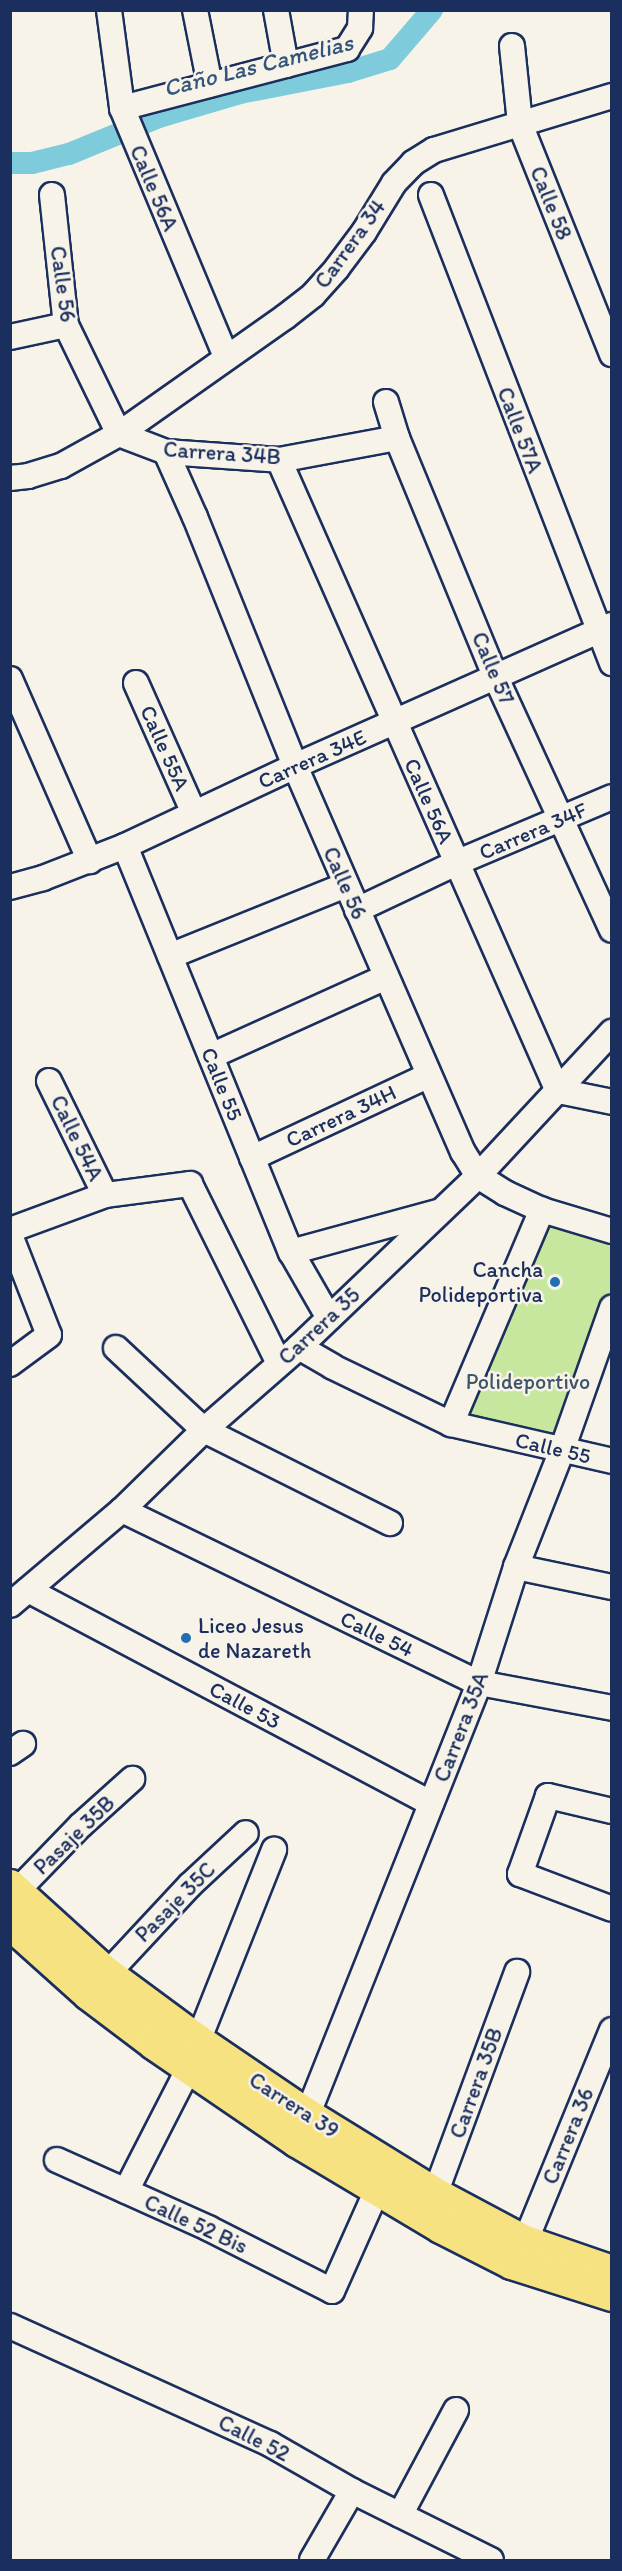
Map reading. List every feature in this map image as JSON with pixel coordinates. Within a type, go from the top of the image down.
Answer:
[{"type":"main road","name":"Carrera 39","points":[[13,1889],[194,2054]]},
{"type":"main road","name":"Carrera 39","points":[[10,1923],[89,1994],[194,2054],[302,2128],[377,2190],[441,2227],[512,2263],[612,2295]]},
{"type":"main road","name":"Carrera 39","points":[[302,2128],[525,2242],[612,2272]]},
{"type":"street","name":"Calle 56A","points":[[108,10],[124,114],[226,357]]},
{"type":"street","points":[[195,10],[210,85]]},
{"type":"street","points":[[276,10],[286,65]]},
{"type":"street","points":[[124,114],[210,85],[347,49],[360,28],[361,10]]},
{"type":"street","name":"Calle 58","points":[[512,46],[520,124],[612,354]]},
{"type":"street","name":"Carrera 34","points":[[10,478],[28,476],[61,466],[119,434],[285,317],[313,294],[364,232],[394,183],[412,163],[434,150],[520,124],[608,103]]},
{"type":"street","name":"Calle 56","points":[[52,195],[66,325],[119,434]]},
{"type":"street","name":"Calle 57A","points":[[431,195],[604,628],[612,663]]},
{"type":"street","points":[[10,337],[66,325]]},
{"type":"street","name":"Calle 57","points":[[386,402],[397,438],[496,678],[612,930]]},
{"type":"street","name":"Carrera 34B","points":[[119,434],[166,452],[279,460],[397,438]]},
{"type":"street","name":"Calle 56","points":[[166,452],[195,517],[295,766],[463,1152],[478,1176],[505,1193],[542,1210],[612,1231]]},
{"type":"street","name":"Calle 56A","points":[[279,460],[558,1091]]},
{"type":"street","name":"Carrera 34E","points":[[10,887],[90,861],[125,846],[295,766],[604,628]]},
{"type":"street","points":[[10,679],[90,861]]},
{"type":"street","name":"Calle 55A","points":[[135,682],[194,813]]},
{"type":"street","name":"Carrera 34F","points":[[357,910],[456,863],[612,797]]},
{"type":"street","name":"Calle 55","points":[[125,846],[291,1252],[329,1318]]},
{"type":"street","points":[[170,956],[346,885]]},
{"type":"street","points":[[211,1056],[386,977]]},
{"type":"street","name":"Carrera 35","points":[[19,1598],[122,1510],[204,1430],[299,1347],[478,1176],[612,1032]]},
{"type":"street","name":"Carrera 34H","points":[[252,1158],[429,1075]]},
{"type":"street","name":"Calle 54A","points":[[49,1081],[105,1195]]},
{"type":"street","points":[[558,1091],[612,1102]]},
{"type":"street","points":[[10,1230],[105,1195],[190,1184],[279,1363]]},
{"type":"street","points":[[451,1424],[542,1210]]},
{"type":"street","points":[[291,1252],[440,1211]]},
{"type":"street","points":[[10,1235],[49,1335],[10,1364]]},
{"type":"street","name":"Carrera 35A","points":[[302,2128],[479,1683],[516,1567],[562,1450],[612,1308]]},
{"type":"street","name":"Calle 55","points":[[299,1347],[333,1367],[451,1424],[612,1461]]},
{"type":"street","points":[[117,1348],[204,1430],[390,1523]]},
{"type":"street","name":"Calle 54","points":[[122,1510],[479,1683],[612,1708]]},
{"type":"street","points":[[516,1567],[612,1587]]},
{"type":"street","name":"Calle 53","points":[[19,1598],[431,1803]]},
{"type":"street","name":"Pasaje 35B","points":[[13,1889],[132,1779]]},
{"type":"street","points":[[610,1903],[520,1874],[548,1797],[611,1806]]},
{"type":"street","name":"Pasaje 35C","points":[[107,1974],[182,1893],[246,1833]]},
{"type":"street","points":[[126,2191],[194,2054],[274,1850]]},
{"type":"street","name":"Carrera 35B","points":[[435,2194],[517,1972]]},
{"type":"street","name":"Carrera 36","points":[[525,2242],[612,2030]]},
{"type":"street","name":"Calle 52 Bis","points":[[57,2160],[208,2228],[332,2291],[377,2190]]},
{"type":"street","name":"Calle 52","points":[[10,2326],[270,2444],[352,2491],[491,2560]]},
{"type":"street","points":[[400,2515],[456,2410]]},
{"type":"street","points":[[312,2560],[352,2491]]},
{"type":"green space","name":"Polideportivo","points":[[542,1210],[611,1231],[611,1308],[562,1450],[451,1424]]},
{"type":"waterway","name":"Caño Las Camelias","points":[[10,163],[32,163],[69,154],[159,117],[240,93],[348,72],[390,59],[432,10]]},
{"type":"place","name":"Cancha Polideportiva","points":[[555,1282]]},
{"type":"place","name":"Liceo Jesus de Nazareth","points":[[186,1638]]}]
